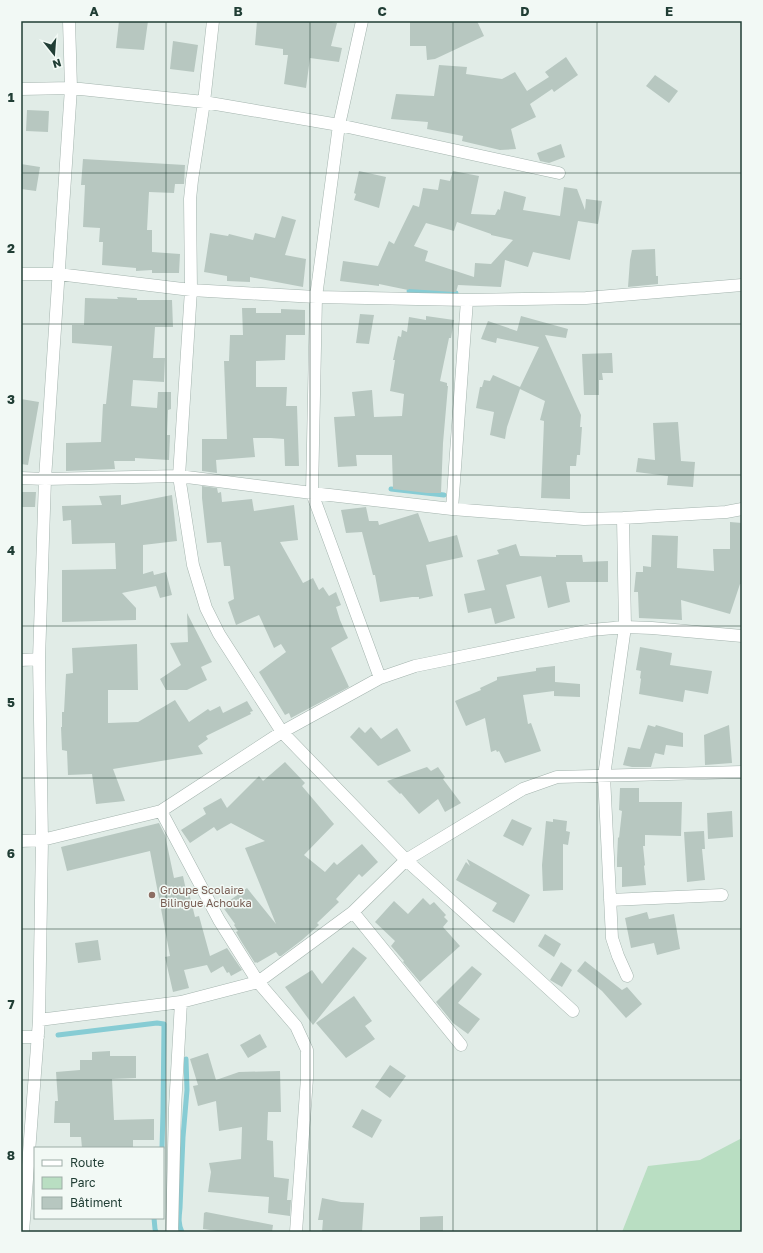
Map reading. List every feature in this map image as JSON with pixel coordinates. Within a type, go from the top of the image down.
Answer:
[{"type":"street","points":[[23,1232],[39,1020],[42,840],[39,659],[44,479],[71,88],[69,21]]},
{"type":"street","points":[[213,21],[204,102],[191,193],[191,290],[179,476],[193,565],[206,608],[219,634],[282,732],[406,860],[573,1011]]},
{"type":"street","points":[[362,21],[339,125],[316,298],[312,493],[380,678]]},
{"type":"street","points":[[21,89],[71,88],[204,102],[339,125],[559,173]]},
{"type":"street","points":[[21,274],[58,274],[191,290],[316,298],[467,300],[586,298],[742,285]]},
{"type":"street","points":[[452,509],[467,300]]},
{"type":"street","points":[[21,478],[44,479],[179,476],[452,509],[584,519],[624,518],[742,510]]},
{"type":"street","points":[[624,518],[625,627],[604,776],[612,938],[626,976]]},
{"type":"street","points":[[21,841],[42,840],[161,811],[282,732],[380,678],[415,666],[591,630],[625,627],[652,628],[742,636]]},
{"type":"street","points":[[21,660],[39,659]]},
{"type":"street","points":[[39,1020],[181,1002],[258,982],[353,912],[406,860],[524,789],[556,778],[742,772]]},
{"type":"street","points":[[161,811],[219,920],[258,982],[296,1026],[307,1050],[307,1078],[296,1232]]},
{"type":"street","points":[[610,900],[722,895]]},
{"type":"street","points":[[353,912],[461,1045]]},
{"type":"street","points":[[172,1232],[175,1108],[181,1002]]},
{"type":"street","points":[[21,1037],[38,1037]]},
{"type":"green space","points":[[742,1138],[742,1232],[622,1232],[648,1166],[700,1160]]},
{"type":"building","points":[[119,21],[148,21],[144,50],[116,48]]},
{"type":"building","points":[[257,21],[325,21],[337,23],[331,46],[342,48],[339,62],[310,58],[306,88],[284,84],[288,55],[283,55],[283,49],[255,45]]},
{"type":"building","points":[[410,21],[477,21],[484,36],[435,59],[427,60],[426,46],[410,46]]},
{"type":"building","points":[[173,41],[198,45],[194,72],[170,69]]},
{"type":"building","points":[[566,57],[578,75],[554,92],[552,89],[530,104],[536,117],[511,129],[516,149],[500,150],[462,141],[463,136],[427,129],[428,122],[391,119],[396,94],[434,96],[439,65],[467,67],[466,74],[502,79],[515,72],[527,91],[549,77],[545,72]]},
{"type":"building","points":[[655,75],[678,91],[669,103],[646,86]]},
{"type":"building","points":[[27,110],[49,111],[48,132],[26,131]]},
{"type":"building","points":[[561,144],[565,157],[549,163],[540,161],[537,153]]},
{"type":"building","points":[[83,159],[185,165],[184,184],[175,184],[174,193],[149,192],[147,230],[152,230],[152,252],[180,254],[179,273],[152,273],[152,270],[136,271],[136,268],[102,265],[103,242],[99,242],[100,228],[83,227],[85,185],[81,185]]},
{"type":"building","points":[[21,164],[40,167],[36,191],[21,189]]},
{"type":"building","points":[[359,171],[386,177],[379,208],[354,200]]},
{"type":"building","points":[[453,171],[479,176],[471,214],[495,215],[498,209],[500,210],[504,191],[526,197],[523,210],[560,216],[564,187],[577,189],[585,210],[586,199],[602,201],[598,224],[578,221],[570,260],[533,252],[528,267],[505,260],[501,287],[458,285],[456,292],[453,292],[408,290],[379,284],[379,286],[340,281],[343,261],[378,266],[389,241],[394,244],[413,205],[419,207],[423,188],[438,190],[440,179],[450,181]],"holes":[[[457,222],[513,240],[491,264],[475,263],[474,277],[425,261],[428,251],[414,246],[426,223],[454,231]]]},
{"type":"building","points":[[282,216],[296,220],[285,255],[306,259],[303,287],[250,277],[250,282],[227,281],[227,276],[204,272],[210,233],[228,236],[229,234],[253,240],[255,233],[275,238]]},
{"type":"building","points":[[655,249],[656,276],[658,276],[658,284],[628,287],[632,250]]},
{"type":"building","points":[[117,297],[137,298],[137,300],[172,300],[173,327],[155,327],[153,358],[165,358],[164,382],[133,380],[131,406],[157,408],[158,392],[171,392],[171,409],[168,410],[167,435],[170,435],[169,460],[135,458],[135,461],[114,461],[115,469],[66,471],[66,443],[101,442],[103,404],[106,404],[112,346],[72,343],[72,325],[84,325],[85,298],[118,299]]},
{"type":"building","points":[[242,308],[256,308],[256,313],[281,313],[281,309],[305,310],[305,335],[286,335],[285,360],[256,361],[256,387],[287,387],[286,406],[297,406],[299,466],[285,466],[284,439],[253,438],[255,457],[216,460],[217,473],[202,471],[202,439],[227,439],[224,361],[229,361],[230,335],[243,335]]},
{"type":"building","points":[[360,314],[374,315],[369,344],[356,343]]},
{"type":"building","points":[[426,316],[454,320],[440,381],[447,383],[448,386],[443,443],[441,493],[393,489],[392,455],[356,455],[357,466],[338,467],[334,417],[355,416],[352,392],[372,390],[374,417],[402,416],[404,394],[390,391],[395,360],[393,360],[398,336],[401,337],[402,330],[407,332],[409,317],[426,320]]},
{"type":"building","points":[[521,316],[568,329],[566,338],[545,335],[581,415],[580,427],[582,427],[580,455],[577,455],[576,466],[570,466],[570,499],[541,498],[544,421],[540,420],[545,401],[520,389],[507,427],[505,439],[490,435],[494,412],[476,408],[480,387],[482,387],[484,380],[490,381],[493,375],[520,387],[539,347],[497,338],[496,343],[481,339],[488,321],[517,331]]},
{"type":"building","points":[[612,353],[613,373],[602,373],[603,380],[599,380],[599,395],[584,395],[582,354]]},
{"type":"building","points":[[21,399],[39,402],[28,465],[21,464]]},
{"type":"building","points":[[678,422],[681,461],[695,462],[693,487],[667,485],[668,476],[636,472],[638,458],[655,460],[653,423]]},
{"type":"building","points":[[202,486],[217,488],[218,493],[221,492],[222,502],[252,499],[254,511],[294,505],[298,540],[280,542],[303,583],[313,578],[319,590],[323,587],[329,596],[336,592],[341,605],[336,607],[348,638],[331,648],[349,687],[291,718],[289,713],[285,715],[259,672],[286,652],[281,644],[274,648],[259,615],[236,625],[228,602],[234,599],[230,566],[224,566],[221,542],[207,543]]},
{"type":"building","points":[[21,492],[36,492],[35,507],[21,507]]},
{"type":"building","points":[[121,495],[121,505],[172,495],[177,541],[143,545],[143,574],[153,571],[154,575],[166,572],[172,595],[160,598],[156,586],[122,593],[136,608],[136,620],[62,622],[62,570],[116,569],[115,543],[72,544],[71,520],[63,521],[62,506],[102,505],[99,496]]},
{"type":"building","points":[[366,507],[369,521],[378,521],[379,525],[418,513],[429,542],[457,535],[463,557],[426,565],[433,596],[419,599],[419,597],[412,597],[380,602],[375,575],[373,575],[362,532],[346,533],[341,510]]},
{"type":"building","points":[[730,522],[742,523],[742,584],[740,584],[730,614],[681,600],[682,620],[639,618],[638,592],[634,592],[636,572],[643,572],[643,566],[651,567],[652,535],[678,536],[677,568],[714,571],[713,549],[730,549]]},
{"type":"building","points":[[516,544],[520,556],[556,557],[556,555],[582,555],[583,562],[608,561],[608,582],[566,582],[570,602],[548,608],[541,576],[506,585],[515,618],[495,624],[491,608],[468,613],[464,594],[485,590],[477,560],[499,554],[497,550]]},
{"type":"building","points":[[187,613],[212,662],[201,667],[207,680],[187,690],[166,690],[160,679],[181,665],[170,643],[188,642]]},
{"type":"building","points":[[137,644],[138,690],[108,690],[108,723],[138,722],[175,700],[189,722],[208,709],[210,711],[220,706],[223,713],[247,701],[253,711],[250,712],[251,714],[206,736],[208,739],[198,746],[203,754],[113,769],[125,801],[96,804],[92,774],[68,775],[67,751],[62,750],[62,712],[64,712],[66,674],[73,673],[72,648]]},
{"type":"building","points":[[640,647],[672,653],[670,665],[712,671],[708,694],[685,690],[683,702],[639,694],[641,671],[636,670]]},
{"type":"building","points":[[555,666],[555,682],[580,684],[580,697],[554,696],[554,691],[523,695],[528,724],[531,723],[541,751],[505,763],[499,751],[497,752],[496,750],[491,752],[485,718],[466,726],[455,701],[481,690],[480,688],[497,680],[497,677],[536,671],[536,668]]},
{"type":"building","points":[[648,725],[655,727],[656,725],[683,733],[683,747],[666,745],[664,755],[655,753],[651,767],[632,767],[623,765],[628,747],[640,749]]},
{"type":"building","points":[[729,725],[732,763],[705,765],[704,735]]},
{"type":"building","points":[[359,727],[365,733],[371,727],[381,739],[397,728],[411,751],[378,766],[350,737]]},
{"type":"building","points":[[285,762],[305,783],[302,786],[334,824],[304,855],[325,872],[334,862],[337,865],[362,844],[378,862],[362,877],[359,874],[336,899],[339,902],[317,923],[319,925],[302,940],[281,956],[279,956],[276,952],[255,963],[236,932],[238,931],[234,925],[235,924],[222,906],[247,888],[276,924],[245,848],[265,841],[231,823],[217,831],[214,827],[190,843],[181,830],[206,814],[203,808],[221,798],[227,808],[259,776],[263,781]]},
{"type":"building","points":[[427,767],[431,771],[438,767],[445,777],[443,779],[461,803],[445,812],[438,799],[419,814],[401,793],[400,794],[387,781]]},
{"type":"building","points":[[620,788],[639,788],[639,802],[682,802],[681,836],[645,835],[645,846],[643,846],[646,885],[622,887],[622,867],[617,867],[618,837],[619,838],[622,811],[619,810]]},
{"type":"building","points":[[732,811],[733,837],[708,839],[707,813]]},
{"type":"building","points":[[512,819],[532,828],[523,846],[503,836]]},
{"type":"building","points":[[553,819],[567,821],[566,831],[570,832],[568,845],[563,844],[563,890],[543,891],[542,865],[546,821],[553,822]]},
{"type":"building","points":[[159,823],[165,835],[174,878],[183,876],[195,917],[199,916],[210,956],[227,948],[242,970],[231,976],[229,972],[227,973],[223,966],[211,973],[207,965],[184,970],[189,988],[173,992],[165,957],[170,956],[150,851],[67,871],[61,847]]},
{"type":"building","points":[[704,831],[705,849],[702,849],[705,880],[687,882],[684,832]]},
{"type":"building","points":[[467,859],[530,895],[514,923],[492,911],[497,903],[456,880],[466,862],[470,866]]},
{"type":"building","points":[[423,898],[430,905],[434,902],[446,915],[444,917],[448,921],[443,927],[460,946],[420,982],[391,946],[395,941],[375,922],[394,901],[408,914]]},
{"type":"building","points":[[647,912],[649,919],[674,914],[680,949],[657,955],[654,943],[631,948],[625,918]]},
{"type":"building","points":[[545,934],[561,944],[554,957],[538,946]]},
{"type":"building","points":[[98,940],[101,960],[78,963],[75,943]]},
{"type":"building","points":[[353,947],[367,958],[313,1025],[285,987],[312,970],[322,984]]},
{"type":"building","points":[[585,961],[622,990],[627,987],[642,1004],[626,1018],[602,991],[577,971]]},
{"type":"building","points":[[561,962],[572,970],[562,987],[550,980]]},
{"type":"building","points":[[472,966],[482,974],[458,1003],[480,1019],[468,1034],[453,1023],[436,1002]]},
{"type":"building","points":[[354,996],[372,1021],[365,1026],[375,1039],[346,1058],[316,1023]]},
{"type":"building","points":[[260,1034],[267,1047],[248,1058],[240,1045]]},
{"type":"building","points":[[110,1051],[110,1056],[136,1056],[136,1078],[112,1079],[114,1120],[154,1119],[154,1140],[133,1140],[133,1147],[82,1147],[81,1137],[70,1137],[70,1123],[54,1123],[55,1101],[58,1101],[56,1072],[80,1070],[80,1060],[92,1060],[92,1052]]},
{"type":"building","points":[[208,1053],[216,1080],[239,1072],[280,1071],[281,1112],[268,1112],[267,1140],[273,1141],[274,1177],[289,1179],[287,1200],[291,1200],[290,1216],[268,1213],[269,1197],[208,1192],[211,1172],[209,1163],[241,1159],[242,1127],[219,1131],[216,1101],[198,1106],[193,1086],[198,1085],[190,1059]]},
{"type":"building","points":[[390,1065],[406,1076],[390,1098],[375,1087]]},
{"type":"building","points":[[362,1109],[382,1120],[372,1138],[352,1127]]},
{"type":"building","points":[[322,1198],[341,1202],[364,1203],[362,1232],[322,1232],[323,1220],[318,1220]]},
{"type":"building","points":[[206,1212],[273,1225],[272,1232],[224,1232],[203,1229],[204,1213]]},
{"type":"building","points":[[443,1216],[443,1232],[420,1232],[420,1217]]},
{"type":"waterway","points":[[409,291],[456,293]]},
{"type":"waterway","points":[[391,489],[444,495]]},
{"type":"waterway","points":[[58,1035],[157,1023],[164,1024],[162,1147]]},
{"type":"waterway","points":[[182,1232],[179,1217],[187,1090],[186,1059]]},
{"type":"waterway","points":[[154,1219],[156,1232]]},
{"type":"place","name":"Groupe Scolaire Bilingue Achouka","points":[[152,895]]}]
